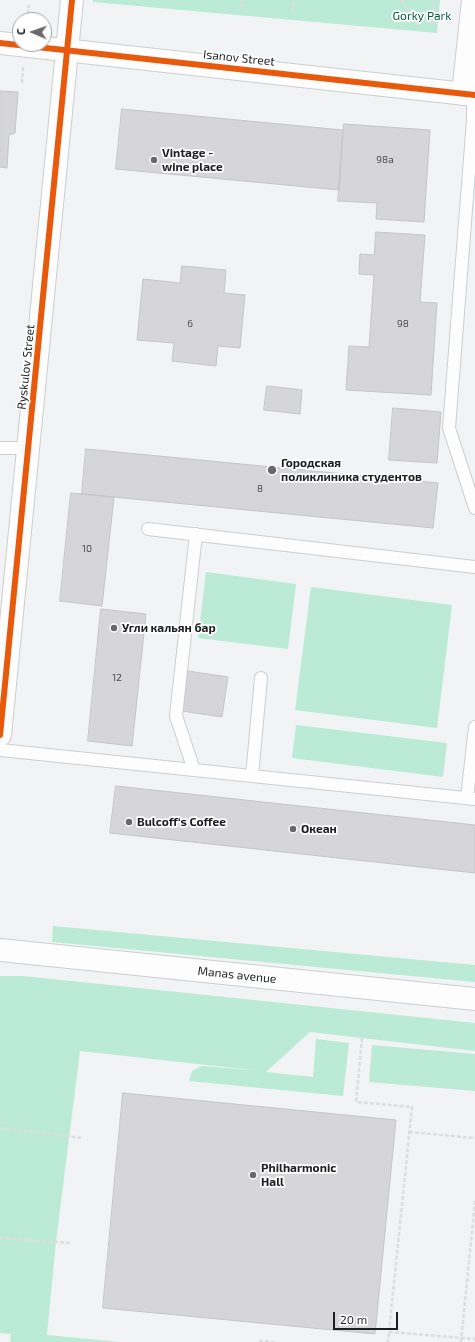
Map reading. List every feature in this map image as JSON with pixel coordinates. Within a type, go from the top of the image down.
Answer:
[{"type":"street","name":"Ryskulov Street","points":[[0,735],[72,0]]},
{"type":"street","points":[[470,95],[473,0]]},
{"type":"street","name":"Isanov Street","points":[[0,42],[470,95]]},
{"type":"street","name":"Manas avenue","points":[[0,950],[475,999]]},
{"type":"lane","points":[[470,95],[473,120],[449,428],[475,508]]},
{"type":"lane","points":[[0,448],[29,448]]},
{"type":"lane","points":[[148,529],[475,567]]},
{"type":"lane","points":[[194,770],[176,716],[196,534]]},
{"type":"lane","points":[[252,776],[261,678]]},
{"type":"lane","points":[[0,750],[471,798],[475,727]]},
{"type":"path","points":[[242,0],[242,8]]},
{"type":"path","points":[[293,12],[294,0]]},
{"type":"path","points":[[401,0],[418,24]]},
{"type":"path","points":[[432,25],[434,0]]},
{"type":"path","points":[[28,12],[29,5]]},
{"type":"path","points":[[362,1038],[356,1102],[412,1107],[388,1342]]},
{"type":"path","points":[[0,1128],[82,1138]]},
{"type":"path","points":[[409,1132],[475,1138]]},
{"type":"path","points":[[461,1342],[475,1201]]},
{"type":"path","points":[[0,1238],[71,1244]]},
{"type":"path","points":[[389,1332],[475,1339]]},
{"type":"path","points":[[259,1341],[276,1342]]},
{"type":"green space","name":"Gorky Park","points":[[93,0],[440,0],[437,33],[93,2]]},
{"type":"green space","points":[[206,572],[296,584],[288,649],[198,638]]},
{"type":"green space","points":[[311,587],[452,605],[437,728],[295,710]]},
{"type":"green space","points":[[296,725],[447,743],[443,777],[292,758]]},
{"type":"green space","points":[[53,926],[475,965],[475,982],[52,942]]},
{"type":"green space","points":[[0,976],[23,976],[475,1023],[475,1051],[310,1032],[266,1072],[313,1077],[316,1039],[349,1043],[343,1096],[189,1081],[192,1071],[202,1066],[261,1071],[80,1051],[56,1242],[47,1335],[120,1342],[10,1342],[11,1334],[0,1333]]},
{"type":"green space","points":[[372,1045],[475,1054],[475,1091],[369,1082]]},
{"type":"building","points":[[0,91],[18,92],[15,133],[9,135],[7,168],[0,167]]},
{"type":"building","points":[[122,109],[343,130],[339,190],[116,169]]},
{"type":"building","points":[[344,124],[430,130],[424,222],[376,219],[377,203],[338,201]]},
{"type":"building","points":[[376,232],[425,235],[420,302],[437,303],[431,395],[346,390],[349,346],[369,347],[374,275],[359,274],[360,254],[374,255]]},
{"type":"building","points":[[182,266],[226,270],[224,293],[245,295],[240,348],[218,346],[216,366],[172,361],[174,343],[137,340],[143,279],[180,283]]},
{"type":"building","points":[[267,386],[302,390],[300,414],[264,410]]},
{"type":"building","points":[[393,408],[441,412],[437,463],[389,460]]},
{"type":"building","points":[[86,449],[438,483],[433,528],[82,494]]},
{"type":"building","points":[[71,493],[114,497],[102,606],[60,601]]},
{"type":"building","points":[[101,609],[146,614],[132,746],[88,741]]},
{"type":"building","points":[[188,671],[228,677],[222,717],[182,711]]},
{"type":"building","name":"Океан","points":[[116,786],[475,825],[475,873],[110,833]]},
{"type":"building","name":"Philharmonic Hall","points":[[123,1093],[396,1120],[375,1334],[103,1308]]},
{"type":"cycle path","points":[[0,735],[72,0]]},
{"type":"cycle path","points":[[0,43],[475,95]]},
{"type":"place","name":"Vintage - wine place","points":[[154,160]]},
{"type":"place","name":"Городская поликлиника студентов","points":[[272,470]]},
{"type":"place","name":"Угли кальян бар","points":[[114,628]]},
{"type":"place","name":"Bulcoff‘s Coffee","points":[[129,822]]},
{"type":"place","name":"Океан","points":[[293,829]]},
{"type":"place","name":"Philharmonic Hall","points":[[253,1175]]}]
